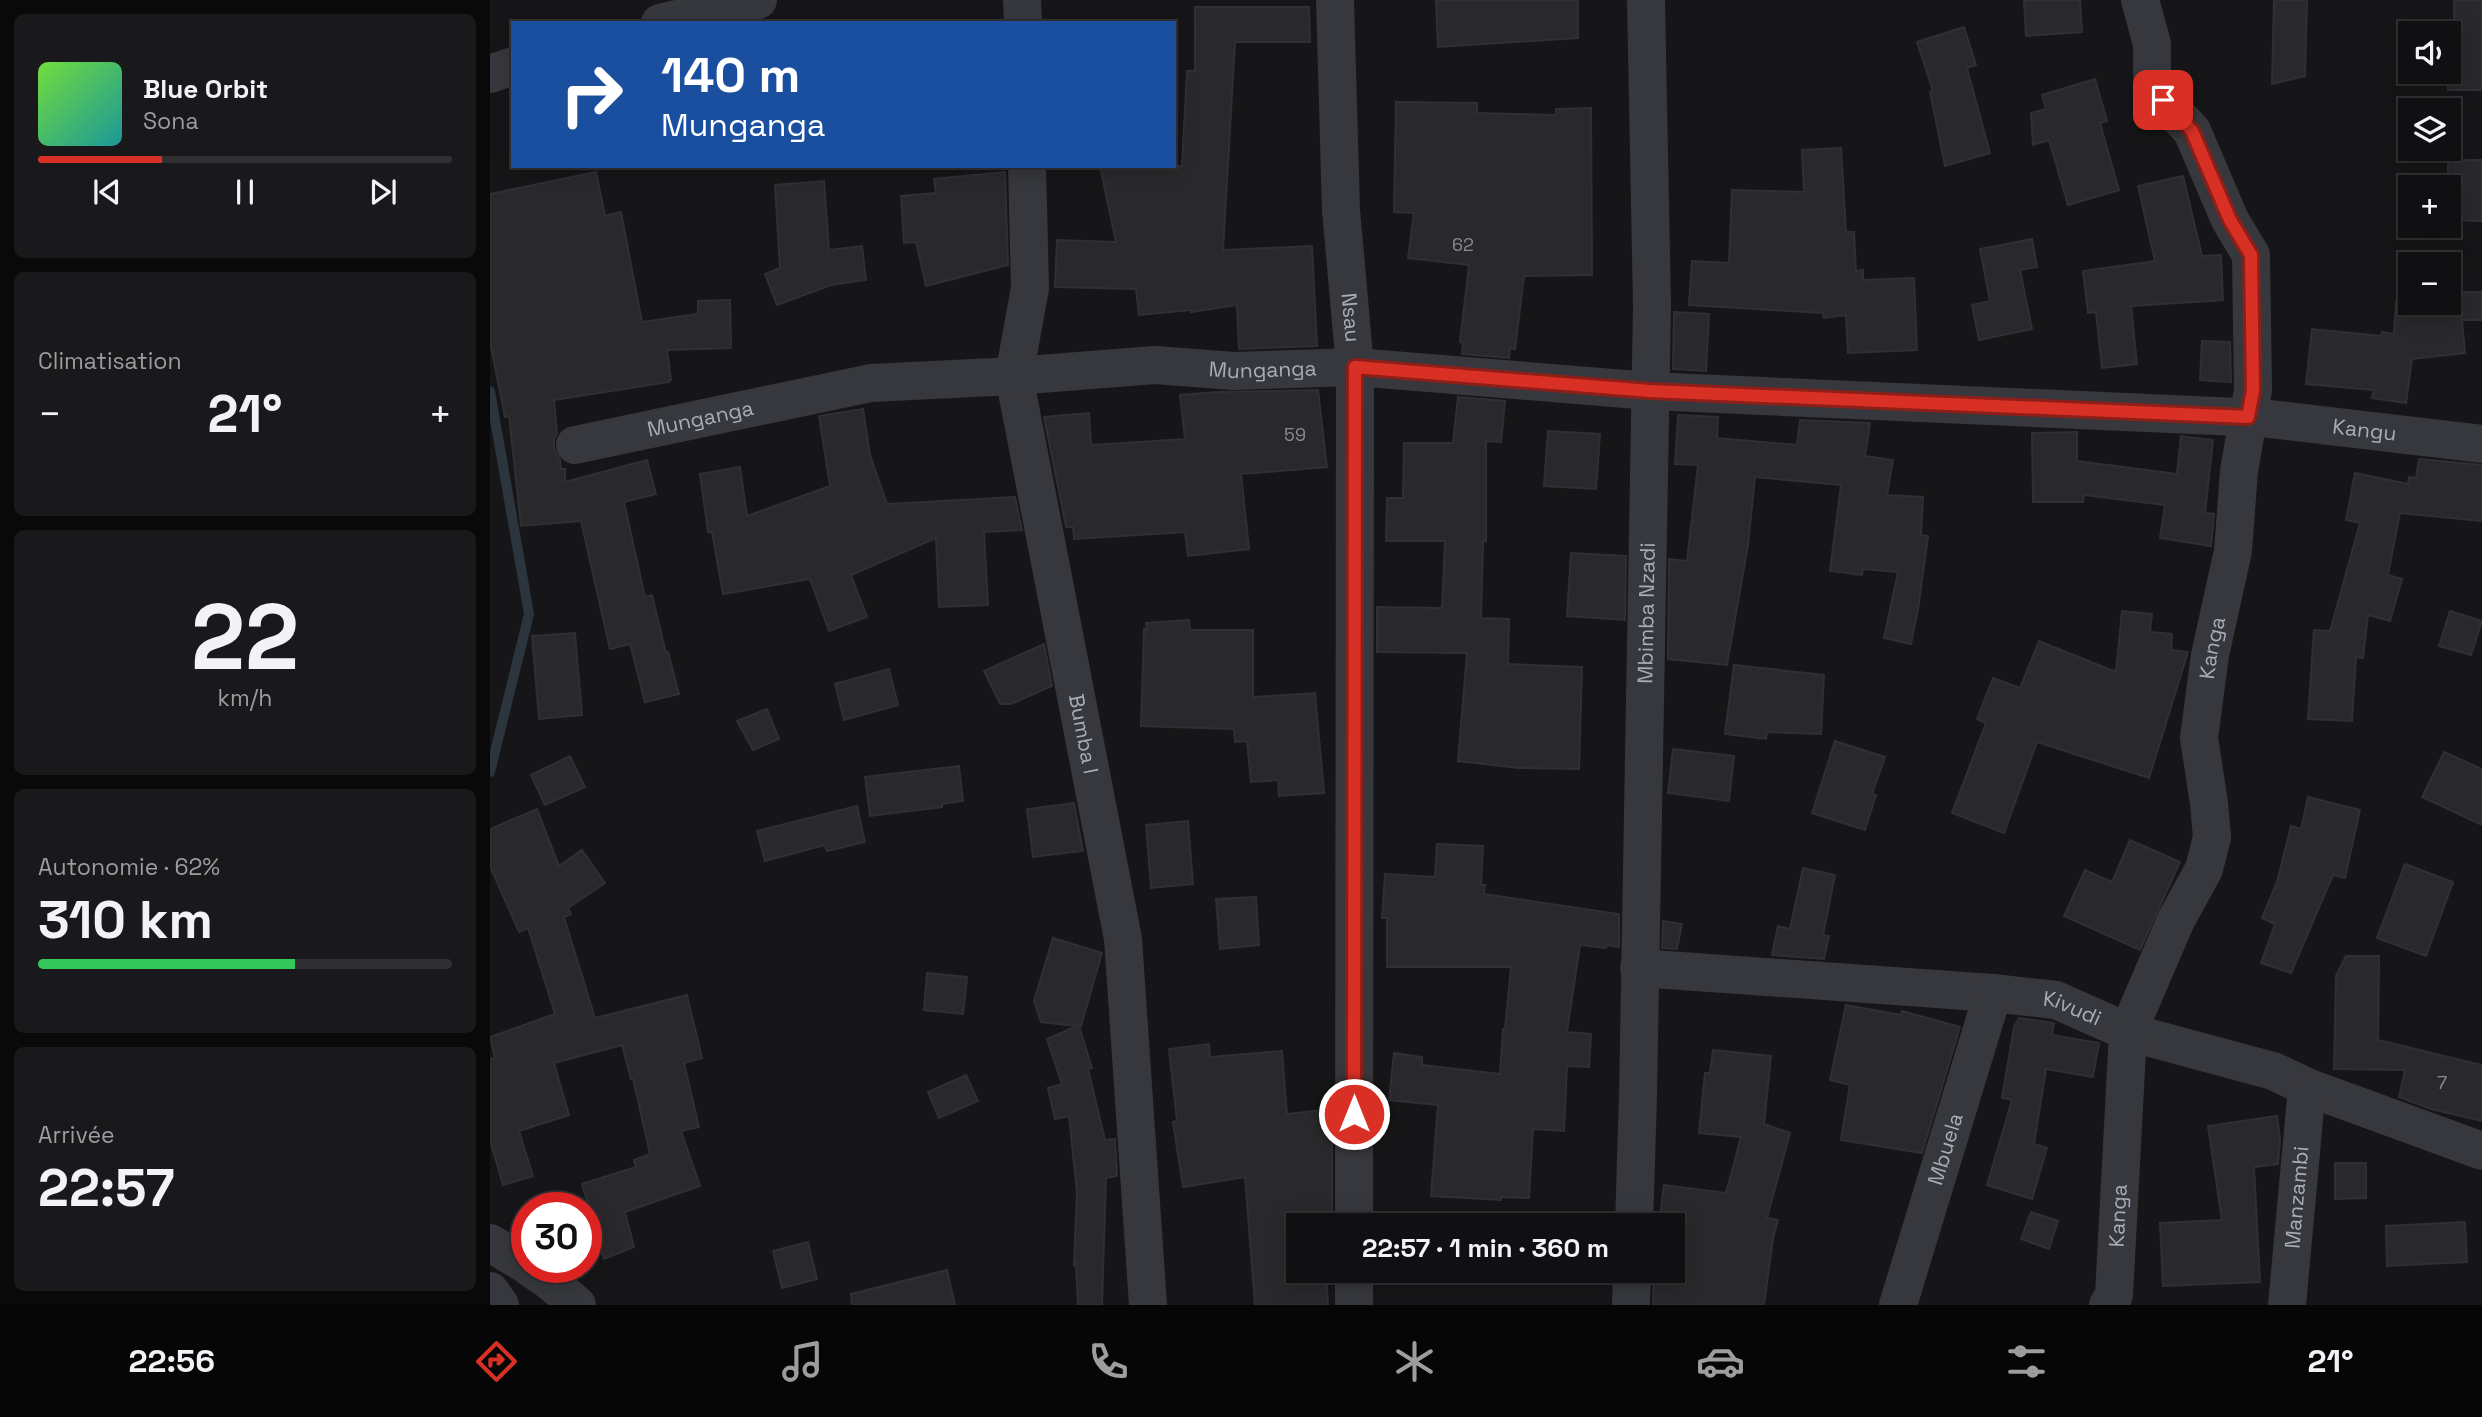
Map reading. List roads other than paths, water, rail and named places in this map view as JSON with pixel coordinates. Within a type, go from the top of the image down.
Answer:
[{"type":"street","points":[[669,21],[758,0]]},
{"type":"street","points":[[1022,0],[1023,21]]},
{"type":"street","name":"Nsau","points":[[1335,0],[1341,210],[1355,367],[1354,1213]]},
{"type":"street","name":"Mbimba Nzadi","points":[[1633,1213],[1652,306],[1646,0]]},
{"type":"street","name":"Kanga","points":[[2108,1305],[2114,1295],[2129,1032],[2176,920],[2204,869],[2212,837],[2210,803],[2199,738],[2210,655],[2233,551],[2239,471],[2253,390],[2251,255],[2230,220],[2192,131],[2163,100],[2152,76],[2152,44],[2140,0]]},
{"type":"street","points":[[490,74],[511,67]]},
{"type":"street","name":"Bumba I","points":[[1027,168],[1030,288],[1014,376],[1123,939],[1148,1305]]},
{"type":"street","name":"Munganga","points":[[575,445],[871,383],[1155,365],[1234,372],[1355,367],[1650,391],[2248,417]]},
{"type":"street","name":"Kangu","points":[[2248,417],[2482,444]]},
{"type":"street","name":"Kivudi","points":[[1639,968],[2056,999],[2129,1032],[2273,1071],[2307,1087],[2482,1151]]},
{"type":"street","name":"Mbuela","points":[[1898,1305],[1993,993]]},
{"type":"street","name":"Manzambi","points":[[2287,1305],[2307,1087]]},
{"type":"street","points":[[490,1243],[511,1256]]},
{"type":"street","points":[[552,1283],[577,1305]]},
{"type":"street","points":[[1354,1283],[1354,1305]]},
{"type":"street","points":[[1631,1305],[1632,1283]]},
{"type":"street","points":[[490,1291],[500,1305]]},
{"type":"waterway","points":[[490,391],[529,614],[490,772]]}]
